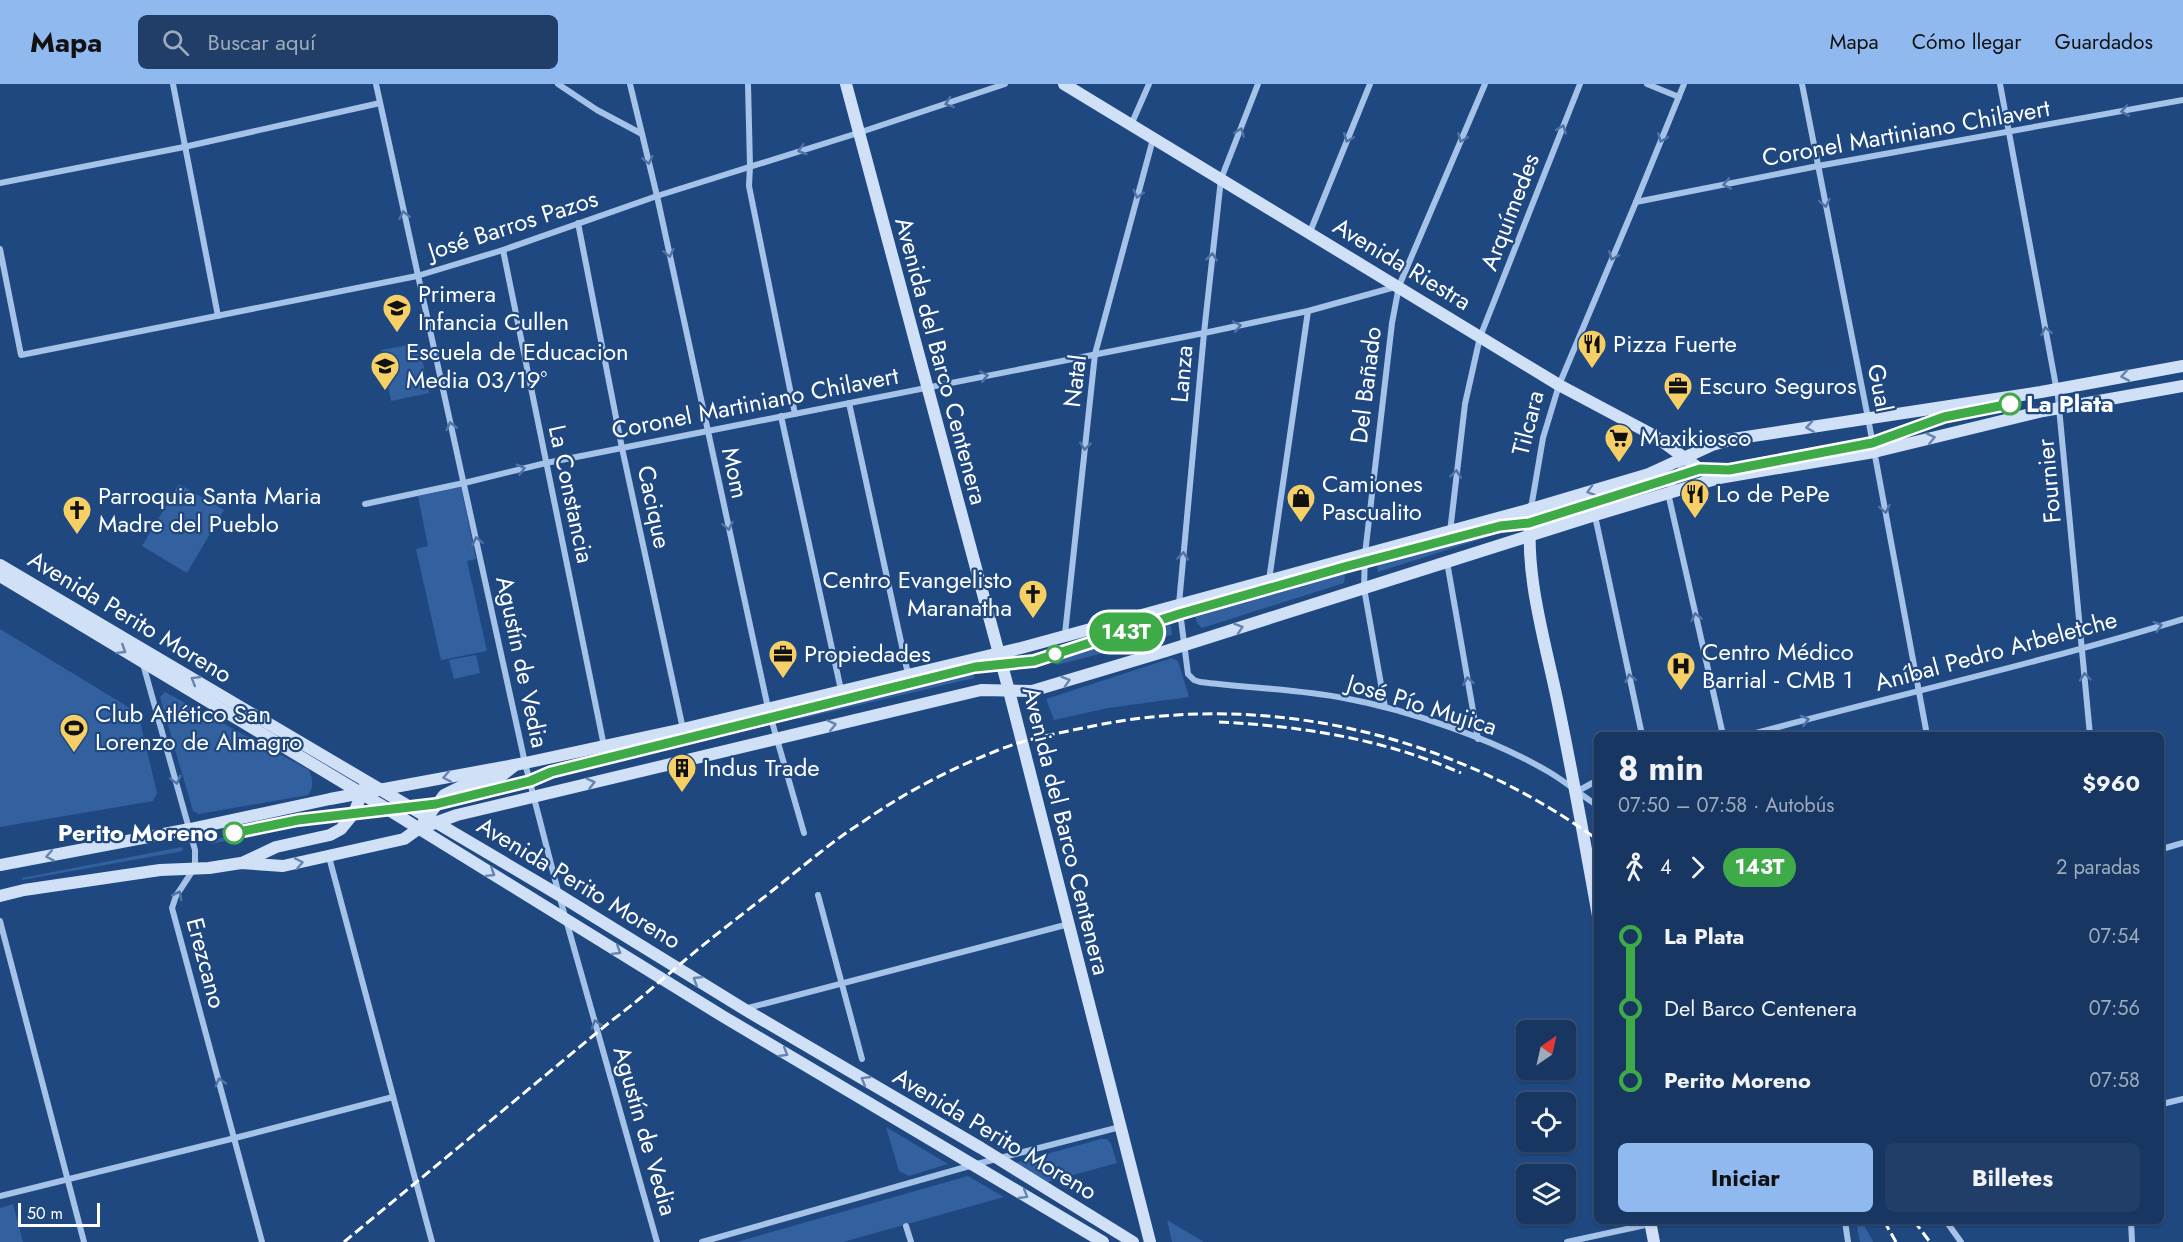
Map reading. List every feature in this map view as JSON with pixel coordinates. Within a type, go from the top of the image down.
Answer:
[{"type":"main road","name":"Avenida del Barco Centenera","points":[[846,84],[1009,691],[1150,1242]]},
{"type":"main road","name":"Avenida Riestra","points":[[1064,84],[1559,385],[1653,435],[1700,469],[1719,478]]},
{"type":"main road","points":[[0,865],[190,830],[364,787],[382,791],[604,746],[998,652],[1531,509],[1649,474],[1712,445],[1733,439],[2057,389],[2183,366]]},
{"type":"main road","points":[[0,896],[24,890],[160,870],[209,868],[241,863],[284,866],[329,857],[404,839],[432,820],[775,738],[981,690],[1032,691],[1719,478],[1874,452],[2060,408],[2183,386]]},
{"type":"main road","name":"Tilcara","points":[[1531,509],[1528,536],[1531,577],[1576,792],[1594,893]]},
{"type":"main road","name":"Avenida Perito Moreno","points":[[0,565],[364,787],[418,829],[734,1023],[1103,1242]]},
{"type":"main road","name":"Avenida Perito Moreno","points":[[0,576],[143,663],[364,787]]},
{"type":"main road","points":[[432,820],[444,795],[464,785],[501,776],[521,763]]},
{"type":"main road","points":[[241,863],[276,847],[330,836],[341,829],[354,813],[364,787]]},
{"type":"main road","name":"Avenida Perito Moreno","points":[[382,791],[559,895],[744,1009],[998,1159],[1133,1242]]},
{"type":"main road","points":[[1651,1224],[1654,1242]]},
{"type":"street","points":[[173,84],[218,315]]},
{"type":"street","name":"Agustín de Vedia","points":[[376,84],[464,483],[521,763],[534,795],[559,895],[657,1242]]},
{"type":"street","points":[[558,84],[597,110],[642,134]]},
{"type":"street","name":"Mom","points":[[630,84],[657,196],[768,708],[804,833]]},
{"type":"street","points":[[748,84],[749,186],[795,414]]},
{"type":"street","name":"José Barros Pazos","points":[[0,249],[21,355],[417,276],[503,250],[578,222],[1005,84]]},
{"type":"street","points":[[1131,124],[1149,84]]},
{"type":"street","name":"Lanza","points":[[1188,674],[1179,604],[1221,179],[1258,84]]},
{"type":"street","points":[[1310,232],[1370,84]]},
{"type":"street","name":"Del Bañado","points":[[1385,707],[1365,588],[1365,554],[1387,351],[1399,286],[1485,84]]},
{"type":"street","name":"Arquímedes","points":[[1450,532],[1465,404],[1480,337],[1580,84]]},
{"type":"street","points":[[1647,84],[1678,97]]},
{"type":"street","name":"Tilcara","points":[[1531,509],[1543,438],[1559,385],[1684,84]]},
{"type":"street","name":"Gual","points":[[1802,84],[1868,418],[1926,732]]},
{"type":"street","name":"Fournier","points":[[2001,84],[2060,408],[2090,732]]},
{"type":"street","name":"Coronel Martiniano Chilavert","points":[[1636,202],[1818,166],[2183,100]]},
{"type":"street","points":[[0,183],[184,147],[380,103]]},
{"type":"street","name":"Natal","points":[[1065,634],[1095,354],[1153,138]]},
{"type":"street","name":"Cacique","points":[[578,222],[622,448],[682,729]]},
{"type":"street","name":"La Constancia","points":[[503,250],[604,746]]},
{"type":"street","name":"Coronel Martiniano Chilavert","points":[[365,504],[546,463],[1204,333],[1308,311],[1399,286]]},
{"type":"street","points":[[1269,580],[1308,311]]},
{"type":"street","points":[[849,403],[908,674]]},
{"type":"street","points":[[781,416],[841,690]]},
{"type":"street","points":[[1686,458],[1668,493],[1722,732]]},
{"type":"street","points":[[1595,515],[1641,732]]},
{"type":"street","points":[[1447,562],[1478,739]]},
{"type":"street","name":"Aníbal Pedro Arbeletche","points":[[1759,732],[2082,650],[2183,619]]},
{"type":"street","points":[[143,663],[190,830],[195,850],[195,867]]},
{"type":"street","name":"José Pío Mujica","points":[[1188,674],[1200,682],[1343,698],[1385,707],[1478,739],[1542,768],[1594,803]]},
{"type":"street","points":[[1576,792],[1594,782]]},
{"type":"street","points":[[2164,848],[2183,843]]},
{"type":"street","points":[[329,857],[432,1242]]},
{"type":"street","name":"Erezcano","points":[[195,867],[176,896],[172,908],[236,1138],[262,1242]]},
{"type":"street","points":[[818,895],[862,1059]]},
{"type":"street","points":[[0,921],[84,1242]]},
{"type":"street","points":[[744,1009],[1069,924]]},
{"type":"street","points":[[0,1196],[236,1138],[393,1096]]},
{"type":"street","points":[[2164,1104],[2183,1099]]},
{"type":"street","points":[[702,1242],[973,1165],[1120,1127]]},
{"type":"street","points":[[1568,1242],[1643,1224]]},
{"type":"street","points":[[1845,1224],[1848,1242]]},
{"type":"street","points":[[1948,1224],[1961,1242]]},
{"type":"street","points":[[2131,1224],[2132,1242]]},
{"type":"street","points":[[906,1227],[911,1242]]},
{"type":"shaded area","points":[[419,343],[429,393],[391,401],[381,350]]},
{"type":"shaded area","points":[[179,484],[224,510],[187,573],[142,546]]},
{"type":"shaded area","points":[[461,487],[476,559],[467,561],[487,651],[441,660],[416,549],[428,546],[418,496]]},
{"type":"shaded area","points":[[1499,529],[1500,533],[1378,572],[1377,561]]},
{"type":"shaded area","points":[[1340,573],[1345,575],[1344,583],[1202,628],[1196,621],[1196,612]]},
{"type":"shaded area","points":[[1171,625],[1172,635],[1057,665],[1054,658]]},
{"type":"shaded area","name":"Club Atlético San Lorenzo de Almagro","points":[[0,629],[138,713],[157,793],[153,801],[0,827]]},
{"type":"shaded area","points":[[476,655],[480,673],[454,679],[449,660]]},
{"type":"shaded area","points":[[1172,658],[1178,661],[1189,697],[1108,708],[1054,720],[1046,699]]},
{"type":"shaded area","points":[[972,671],[974,678],[800,719],[797,717],[801,711]]},
{"type":"shaded area","points":[[165,692],[309,770],[312,783],[308,795],[199,814],[193,811],[160,697]]},
{"type":"shaded area","points":[[748,726],[748,729],[649,752],[648,749]]},
{"type":"shaded area","points":[[288,824],[303,824],[211,844],[211,840]]},
{"type":"shaded area","points":[[182,847],[183,851],[22,880],[22,878]]},
{"type":"shaded area","points":[[886,1127],[948,1164],[909,1176],[899,1171]]},
{"type":"shaded area","points":[[1107,1139],[1111,1144],[1117,1163],[1047,1182],[1014,1163]]},
{"type":"shaded area","points":[[968,1176],[1004,1197],[843,1242],[737,1242]]},
{"type":"shaded area","points":[[13,1204],[23,1242],[0,1242],[0,1208]]},
{"type":"shaded area","points":[[1167,1220],[1204,1242],[1172,1242]]},
{"type":"shaded area","points":[[1857,1224],[1864,1224],[1873,1242],[1860,1242]]},
{"type":"railway","points":[[344,1242],[697,950],[835,841],[928,782],[1008,746],[1093,726],[1159,716],[1226,714],[1292,719],[1357,730],[1421,748],[1483,773],[1542,803],[1594,837]]},
{"type":"railway","points":[[1219,722],[1281,727],[1342,736],[1402,751],[1461,773]]},
{"type":"railway","points":[[1886,1224],[1896,1242]]},
{"type":"railway","points":[[1916,1224],[1930,1242]]},
{"type":"bus line","name":"143T","points":[[234,833],[298,820],[436,804],[787,712],[975,667],[1034,661],[1179,614],[1500,526],[1529,523],[1700,469],[1729,470],[1872,443],[1944,417],[2010,404]]},
{"type":"place","name":"Primera Infancia Cullen","points":[[397,334]]},
{"type":"place","name":"Pizza Fuerte","points":[[1592,370]]},
{"type":"place","name":"Escuela de Educacion Media 03/19°","points":[[385,392]]},
{"type":"place","name":"La Plata","points":[[2010,404]]},
{"type":"place","name":"Escuro Seguros","points":[[1678,412]]},
{"type":"place","name":"Maxikiosco","points":[[1619,464]]},
{"type":"place","name":"Lo de PePe","points":[[1695,520]]},
{"type":"place","name":"Camiones Pascualito","points":[[1301,524]]},
{"type":"place","name":"Parroquia Santa Maria Madre del Pueblo","points":[[77,536]]},
{"type":"place","name":"Centro Evangelisto Maranatha","points":[[1033,620]]},
{"type":"place","name":"Propiedades","points":[[783,680]]},
{"type":"place","name":"Centro Médico Barrial - CMB 1","points":[[1681,692]]},
{"type":"place","name":"Club Atlético San Lorenzo de Almagro","points":[[74,754]]},
{"type":"place","name":"Indus Trade","points":[[682,794]]},
{"type":"place","name":"Perito Moreno","points":[[234,833]]}]
